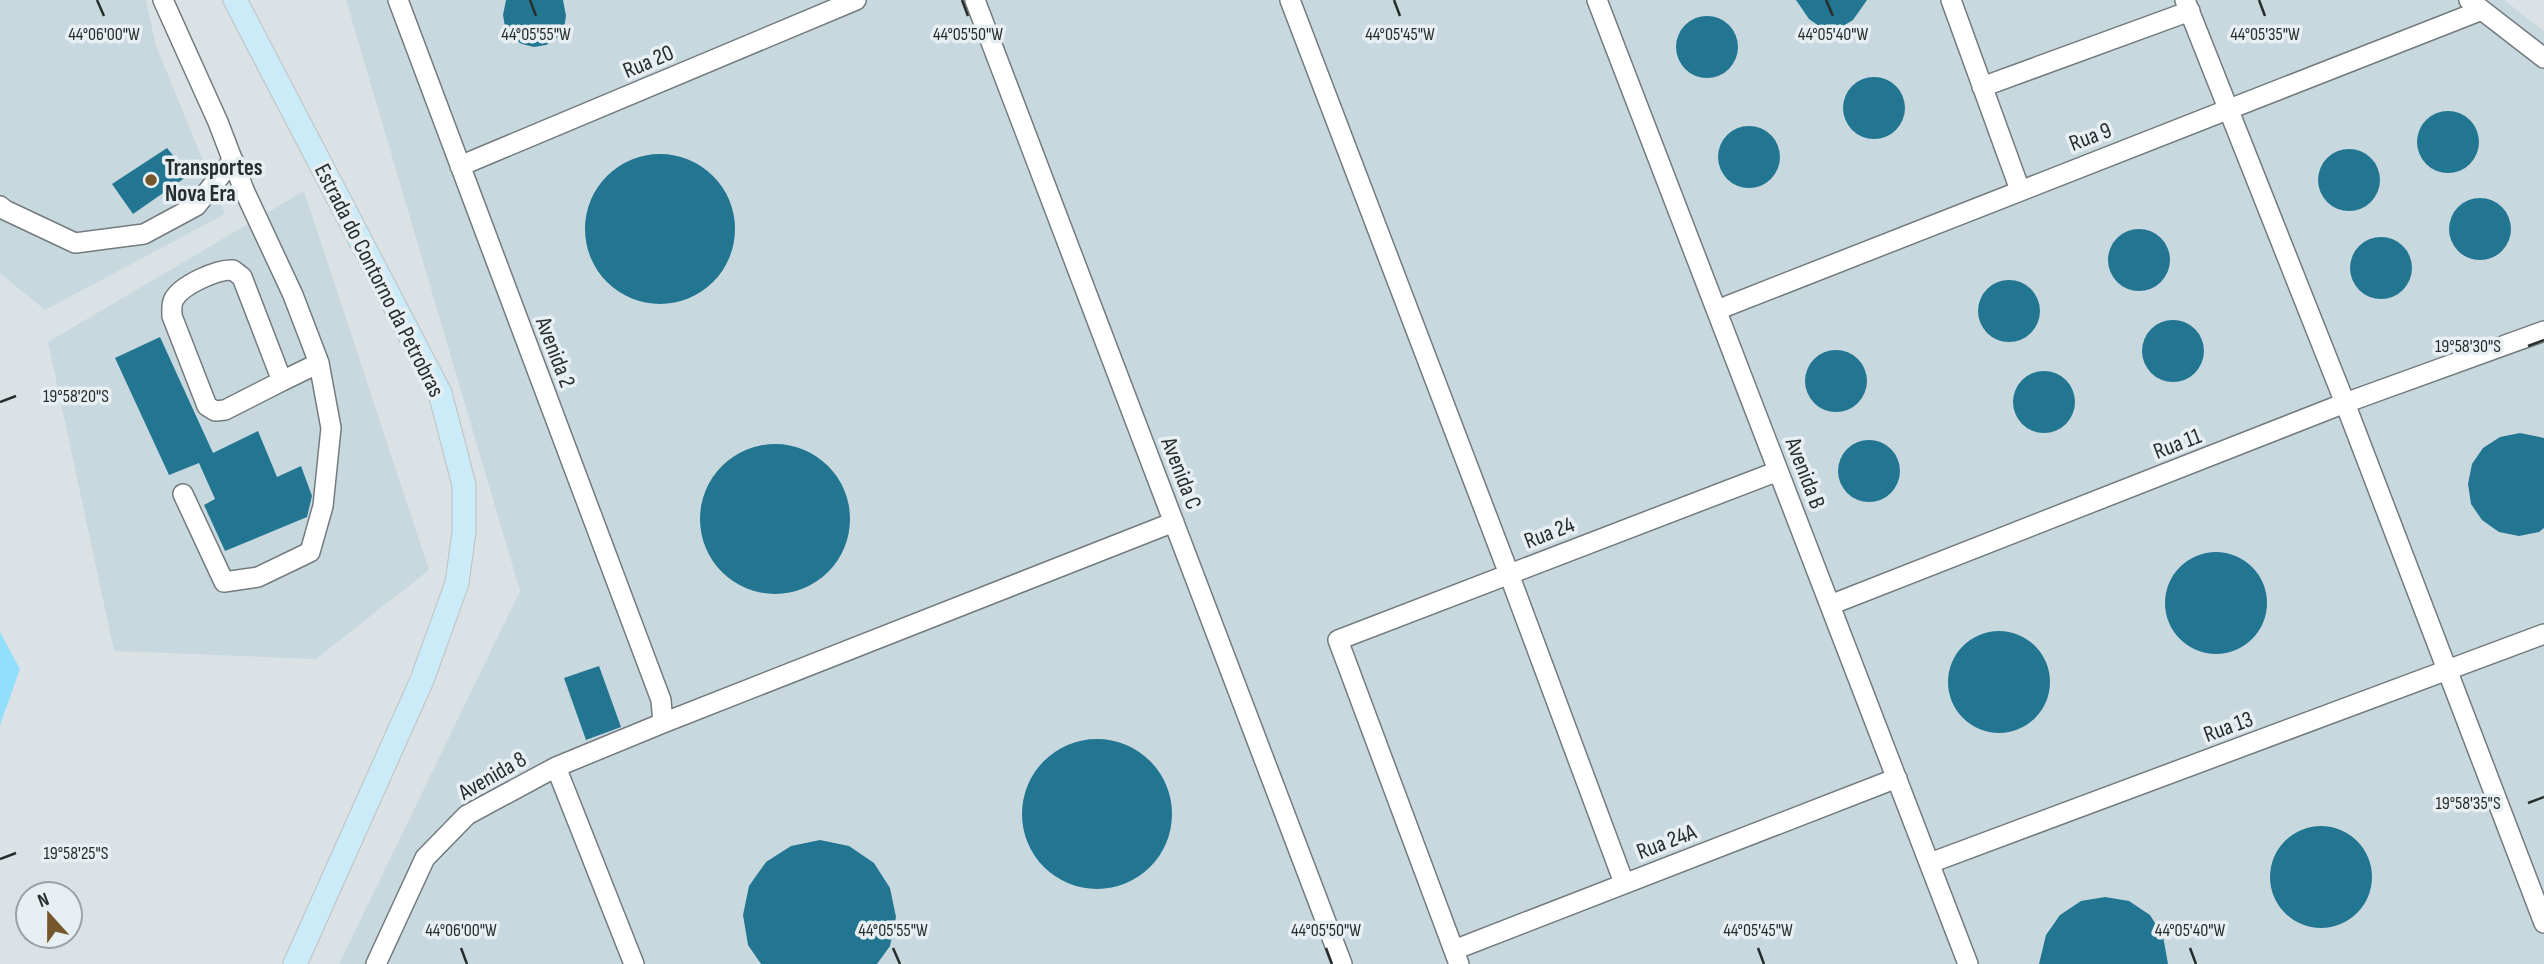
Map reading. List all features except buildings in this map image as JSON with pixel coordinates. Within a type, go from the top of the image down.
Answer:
[{"type":"main road","name":"Estrada do Contorno da Petrobras","points":[[235,0],[440,393],[464,485],[464,532],[457,583],[422,680],[295,964]]},
{"type":"lane","points":[[163,0],[293,296],[319,363],[331,429],[323,506],[310,552],[258,577],[224,582],[183,494]]},
{"type":"lane","name":"Avenida 2","points":[[398,0],[661,700],[663,723]]},
{"type":"lane","name":"Rua 20","points":[[460,166],[856,0]]},
{"type":"lane","name":"Avenida C","points":[[975,0],[1342,964]]},
{"type":"lane","points":[[1290,0],[1624,883]]},
{"type":"lane","name":"Avenida B","points":[[1598,0],[1968,964]]},
{"type":"lane","points":[[1951,0],[2020,190]]},
{"type":"lane","points":[[1982,87],[2188,5],[2346,403],[2544,923]]},
{"type":"lane","points":[[2475,5],[2544,58]]},
{"type":"lane","name":"Rua 9","points":[[1717,310],[2229,109],[2475,5]]},
{"type":"lane","points":[[0,205],[5,210],[75,243],[144,234],[195,206],[233,160]]},
{"type":"lane","points":[[282,381],[242,277],[233,270],[221,269],[180,291],[172,302],[172,316],[207,406],[215,411],[225,410],[319,363]]},
{"type":"lane","name":"Rua 11","points":[[1830,605],[2346,403],[2544,331]]},
{"type":"lane","name":"Rua 24","points":[[1456,957],[1338,640],[1779,471]]},
{"type":"lane","name":"Avenida 8","points":[[376,964],[425,858],[467,815],[556,767],[1174,522]]},
{"type":"lane","name":"Rua 13","points":[[1930,863],[2544,634]]},
{"type":"lane","points":[[556,767],[634,964]]},
{"type":"lane","name":"Rua 24A","points":[[1456,957],[1624,883],[1897,778]]},
{"type":"shaded area","name":"Transportes Nova Era","points":[[0,0],[146,0],[156,46],[225,214],[45,310],[0,273]]},
{"type":"shaded area","points":[[346,0],[2504,0],[2544,31],[2544,964],[339,964],[520,591]]},
{"type":"shaded area","points":[[304,191],[429,570],[316,659],[114,651],[48,342]]},
{"type":"shaded area","points":[[0,632],[20,669],[0,725]]},
{"type":"place","name":"Transportes Nova Era","points":[[151,180]]}]
